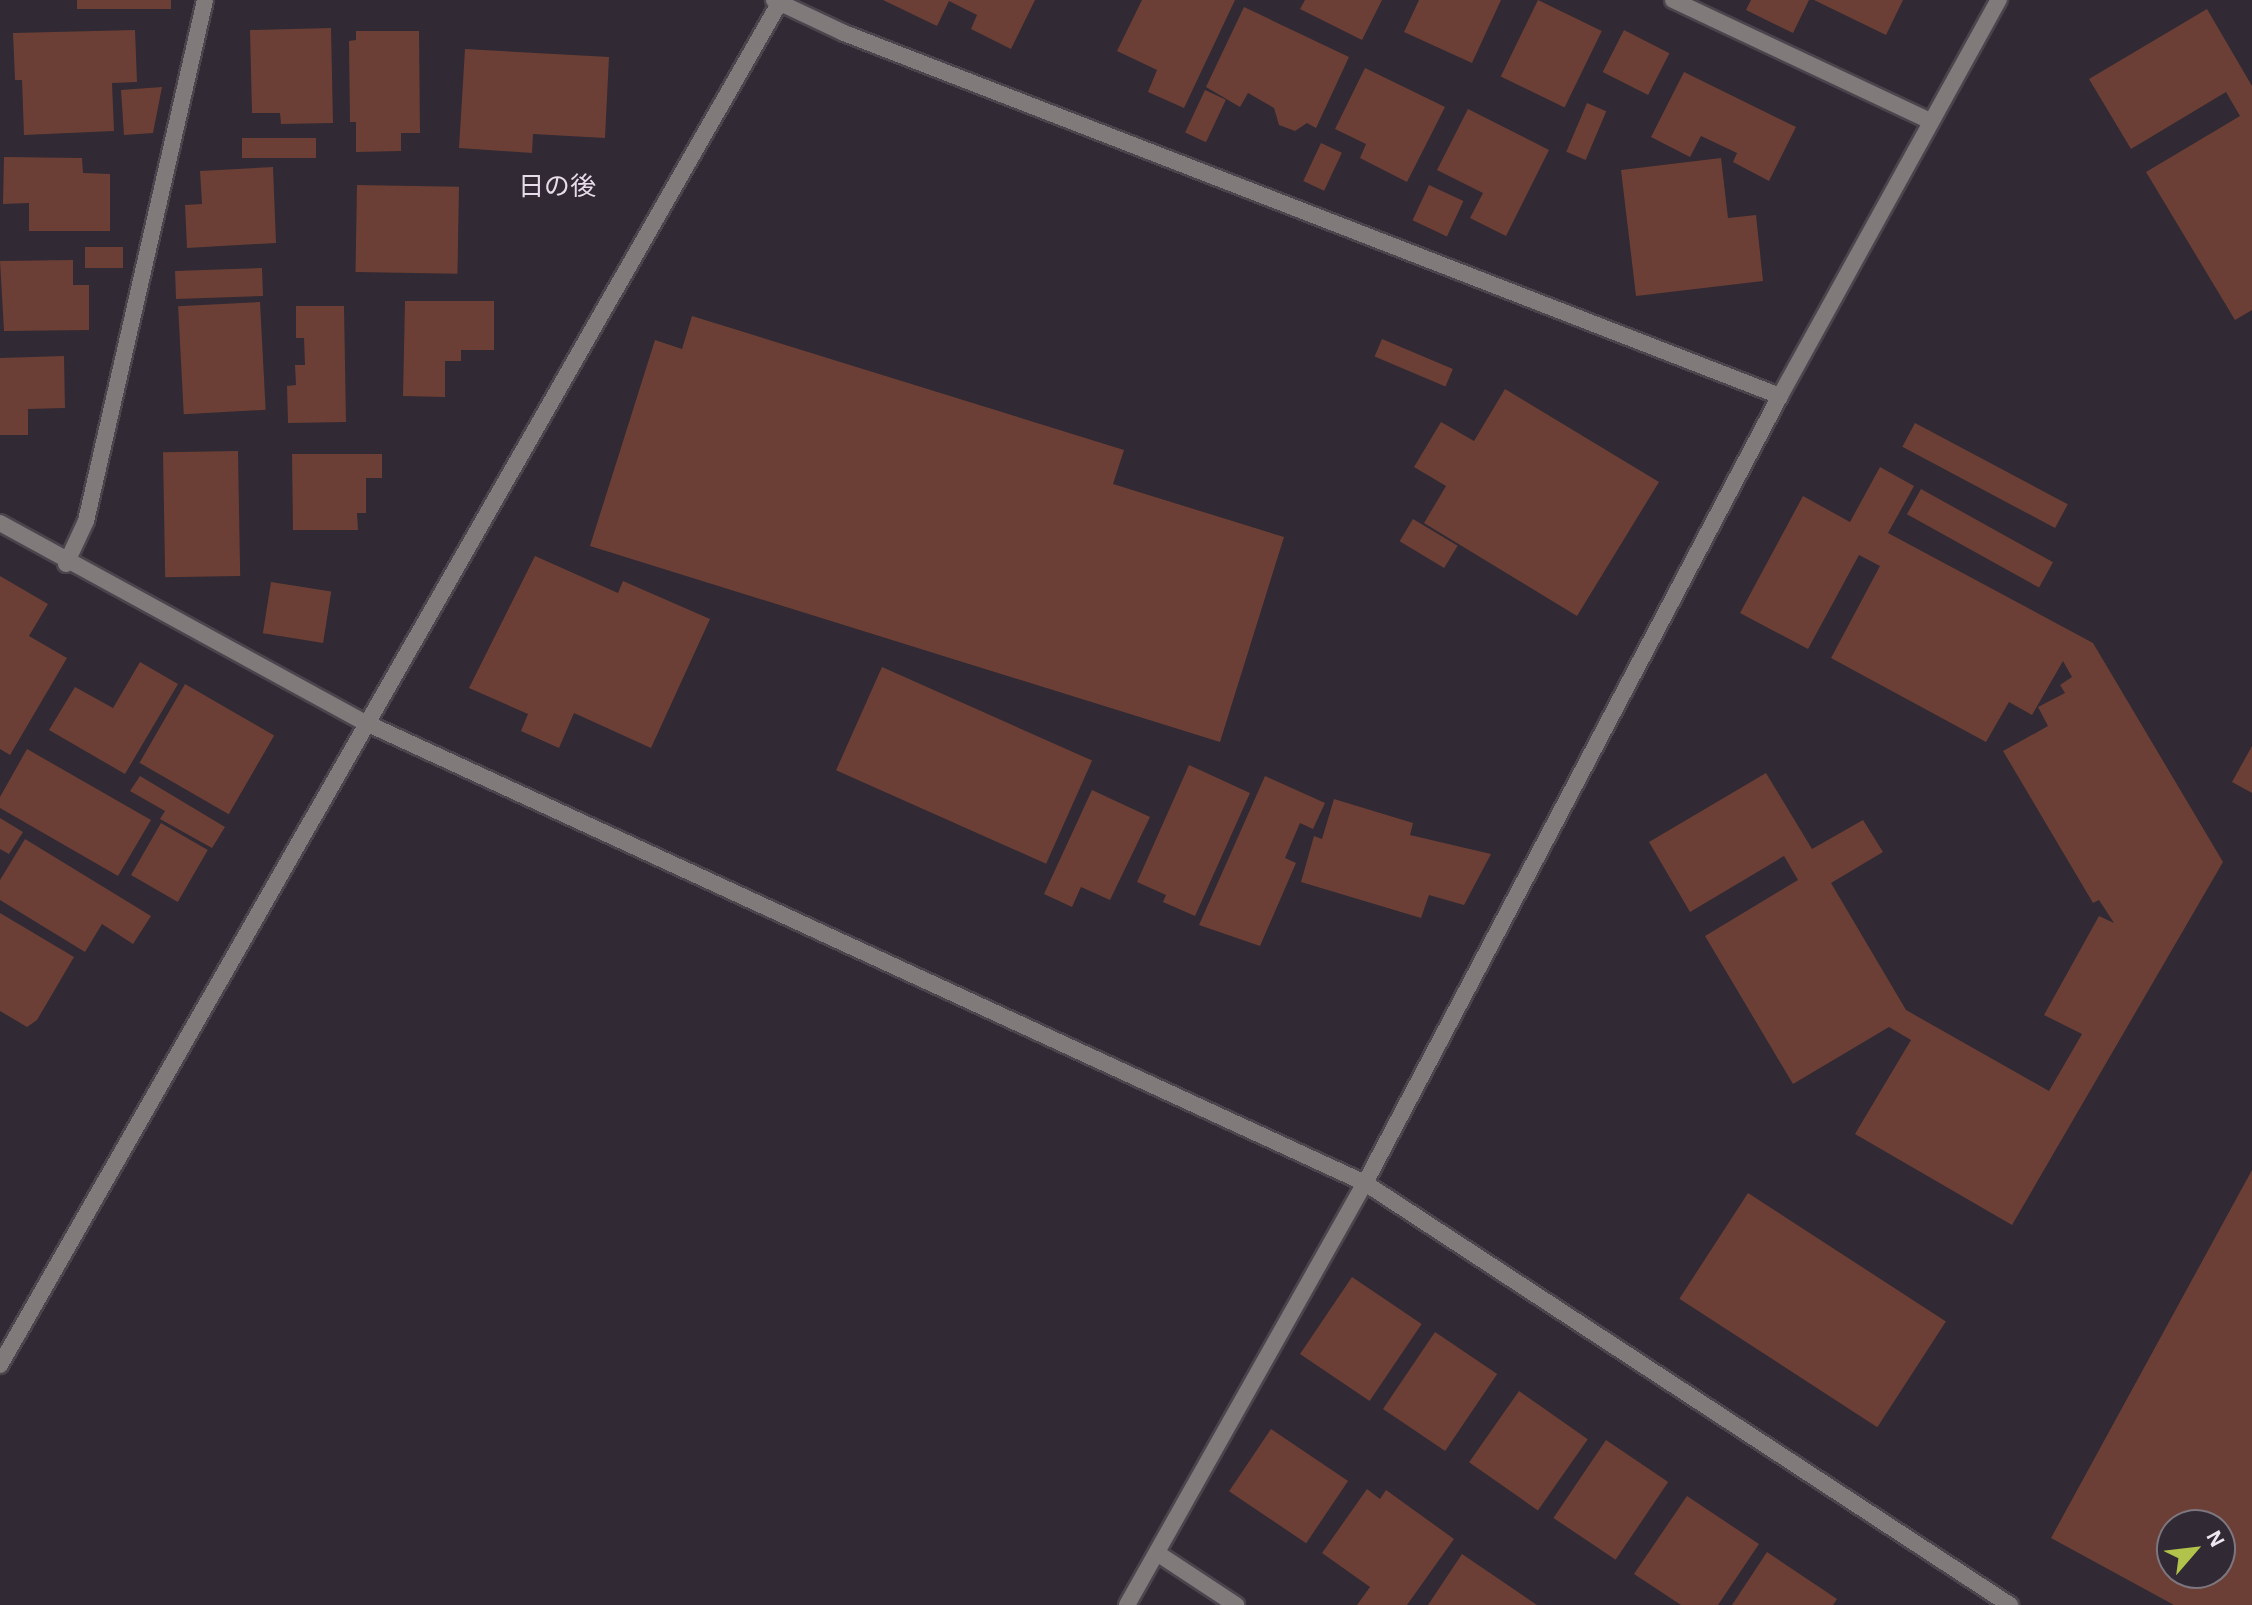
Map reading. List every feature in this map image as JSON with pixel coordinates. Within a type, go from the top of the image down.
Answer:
[{"type":"street","points":[[66,564],[86,521],[205,0]]},
{"type":"street","points":[[1673,0],[1928,120]]},
{"type":"street","points":[[1127,1605],[1365,1183],[1780,396],[1928,120],[1999,0]]},
{"type":"street","points":[[0,1365],[778,1],[844,33],[1780,396]]},
{"type":"street","points":[[0,523],[66,564],[364,722],[1365,1183],[2010,1605]]},
{"type":"street","points":[[1157,1553],[1236,1605]]},
{"type":"building","points":[[77,0],[171,0],[171,9],[77,9]]},
{"type":"building","points":[[883,0],[1035,0],[1011,49],[971,29],[977,15],[949,1],[937,26]]},
{"type":"building","points":[[1142,0],[1235,0],[1184,108],[1148,92],[1157,70],[1117,51]]},
{"type":"building","points":[[1305,0],[1382,0],[1362,40],[1300,9]]},
{"type":"building","points":[[1419,0],[1501,0],[1472,63],[1404,32]]},
{"type":"building","points":[[1538,0],[1602,31],[1565,108],[1501,76]]},
{"type":"building","points":[[1751,0],[1809,0],[1793,33],[1746,10]]},
{"type":"building","points":[[1814,0],[1903,0],[1886,35]]},
{"type":"building","points":[[1244,7],[1349,57],[1316,128],[1307,123],[1295,131],[1279,125],[1274,108],[1248,93],[1240,107],[1206,87]]},
{"type":"building","points":[[2207,9],[2252,86],[2252,310],[2235,320],[2146,172],[2240,116],[2226,92],[2131,149],[2089,79]]},
{"type":"building","points":[[331,28],[333,123],[281,124],[280,113],[252,113],[250,30]]},
{"type":"building","points":[[135,30],[137,82],[112,83],[114,131],[24,135],[22,80],[15,80],[13,33]]},
{"type":"building","points":[[1624,30],[1669,53],[1648,95],[1603,72]]},
{"type":"building","points":[[356,31],[419,31],[420,133],[401,133],[401,151],[356,152],[356,122],[350,122],[349,41],[356,40]]},
{"type":"building","points":[[465,49],[609,57],[605,138],[533,134],[532,153],[459,148]]},
{"type":"building","points":[[1365,68],[1445,107],[1407,182],[1360,158],[1366,144],[1335,129]]},
{"type":"building","points":[[1684,72],[1796,127],[1769,181],[1733,162],[1737,153],[1701,136],[1690,157],[1651,137]]},
{"type":"building","points":[[162,87],[153,133],[124,135],[121,90]]},
{"type":"building","points":[[1205,90],[1226,100],[1206,142],[1185,133]]},
{"type":"building","points":[[1587,103],[1606,111],[1586,160],[1566,152]]},
{"type":"building","points":[[1468,109],[1549,150],[1506,236],[1470,218],[1483,193],[1437,170]]},
{"type":"building","points":[[242,138],[316,138],[316,158],[242,158]]},
{"type":"building","points":[[1321,143],[1342,153],[1324,191],[1303,181]]},
{"type":"building","points":[[4,157],[82,158],[83,173],[110,174],[110,231],[29,231],[29,203],[3,204]]},
{"type":"building","points":[[1721,158],[1728,218],[1756,215],[1763,281],[1636,296],[1621,170]]},
{"type":"building","points":[[273,167],[276,243],[187,248],[185,205],[202,204],[200,171]]},
{"type":"building","points":[[357,185],[459,187],[457,274],[355,272]]},
{"type":"building","points":[[1429,185],[1463,201],[1447,236],[1413,220]]},
{"type":"building","points":[[85,247],[123,247],[123,268],[85,268]]},
{"type":"building","points":[[73,260],[73,285],[89,285],[89,330],[4,331],[0,261]]},
{"type":"building","points":[[262,268],[263,296],[176,299],[175,271]]},
{"type":"building","points":[[405,301],[494,301],[494,350],[461,350],[461,361],[445,361],[445,397],[403,396]]},
{"type":"building","points":[[260,302],[266,410],[184,414],[178,306]]},
{"type":"building","points":[[296,306],[344,306],[346,422],[288,423],[287,386],[296,385],[295,365],[305,365],[304,338],[296,338]]},
{"type":"building","points":[[692,316],[1124,450],[1113,484],[1284,537],[1220,742],[590,546],[655,340],[682,349]]},
{"type":"building","points":[[1382,339],[1453,369],[1445,387],[1375,356]]},
{"type":"building","points":[[64,356],[65,408],[28,409],[28,435],[0,435],[0,358]]},
{"type":"building","points":[[1505,389],[1659,482],[1577,616],[1424,523],[1446,486],[1414,467],[1441,422],[1474,441]]},
{"type":"building","points":[[1915,423],[2068,504],[2055,528],[1902,447]]},
{"type":"building","points":[[238,451],[240,576],[165,577],[163,452]]},
{"type":"building","points":[[292,454],[382,454],[382,478],[366,478],[366,513],[357,513],[358,530],[293,530]]},
{"type":"building","points":[[1880,467],[1914,486],[1888,533],[2093,643],[2223,862],[2012,1225],[1855,1134],[1911,1040],[1889,1027],[1793,1084],[1705,936],[1798,880],[1784,856],[1690,912],[1649,842],[1766,773],[1812,849],[1863,820],[1883,852],[1831,883],[1906,1010],[2049,1091],[2082,1034],[2044,1015],[2099,916],[2114,923],[2099,900],[2093,903],[2003,751],[2048,726],[2038,707],[2065,693],[2060,685],[2072,677],[2063,661],[2032,715],[2009,702],[1986,742],[1831,658],[1880,566],[1859,555],[1808,649],[1740,613],[1803,496],[1850,522]]},
{"type":"building","points":[[1921,489],[2053,562],[2039,588],[1907,514]]},
{"type":"building","points":[[1413,519],[1458,546],[1444,568],[1400,541]]},
{"type":"building","points":[[535,556],[618,593],[623,581],[710,619],[651,748],[574,713],[559,748],[521,731],[528,714],[469,688]]},
{"type":"building","points":[[0,576],[48,604],[29,636],[67,658],[10,755],[0,749]]},
{"type":"building","points":[[271,582],[331,592],[323,643],[263,633]]},
{"type":"building","points":[[140,662],[178,684],[125,774],[49,730],[75,687],[113,708]]},
{"type":"building","points":[[882,667],[1092,761],[1046,864],[836,770]]},
{"type":"building","points":[[185,684],[274,736],[229,814],[140,763]]},
{"type":"building","points":[[2252,746],[2252,793],[2232,782]]},
{"type":"building","points":[[27,749],[151,820],[118,876],[0,808],[0,797]]},
{"type":"building","points":[[1189,765],[1250,793],[1195,916],[1163,902],[1166,895],[1137,882]]},
{"type":"building","points":[[140,776],[225,827],[212,848],[160,819],[165,811],[130,791]]},
{"type":"building","points":[[1265,776],[1325,803],[1313,829],[1300,823],[1285,858],[1296,863],[1260,946],[1199,925]]},
{"type":"building","points":[[1092,790],[1150,817],[1110,900],[1081,887],[1072,907],[1044,894]]},
{"type":"building","points":[[1334,799],[1413,823],[1410,835],[1491,854],[1464,905],[1429,895],[1421,918],[1301,882],[1314,836],[1322,839]]},
{"type":"building","points":[[0,818],[23,832],[9,854],[0,849]]},
{"type":"building","points":[[161,823],[208,850],[178,902],[131,875]]},
{"type":"building","points":[[25,839],[151,916],[133,944],[102,924],[85,952],[0,900],[0,880]]},
{"type":"building","points":[[0,913],[74,957],[37,1020],[27,1027],[0,1011]]},
{"type":"building","points":[[2252,1170],[2252,1605],[2174,1605],[2051,1538]]},
{"type":"building","points":[[1748,1193],[1946,1322],[1877,1427],[1679,1299]]},
{"type":"building","points":[[1352,1277],[1422,1324],[1370,1401],[1300,1354]]},
{"type":"building","points":[[1435,1332],[1497,1374],[1445,1451],[1383,1409]]},
{"type":"building","points":[[1519,1391],[1588,1439],[1538,1510],[1469,1462]]},
{"type":"building","points":[[1271,1429],[1348,1481],[1306,1543],[1229,1491]]},
{"type":"building","points":[[1606,1440],[1668,1482],[1616,1560],[1553,1518]]},
{"type":"building","points":[[1367,1489],[1380,1499],[1386,1490],[1454,1539],[1407,1605],[1357,1605],[1370,1587],[1322,1553]]},
{"type":"building","points":[[1687,1496],[1759,1544],[1718,1605],[1681,1605],[1634,1574]]},
{"type":"building","points":[[1767,1552],[1837,1599],[1833,1605],[1732,1605]]},
{"type":"building","points":[[1462,1554],[1537,1605],[1428,1605]]},
{"type":"district","name":"日の後","points":[[557,188]]}]
